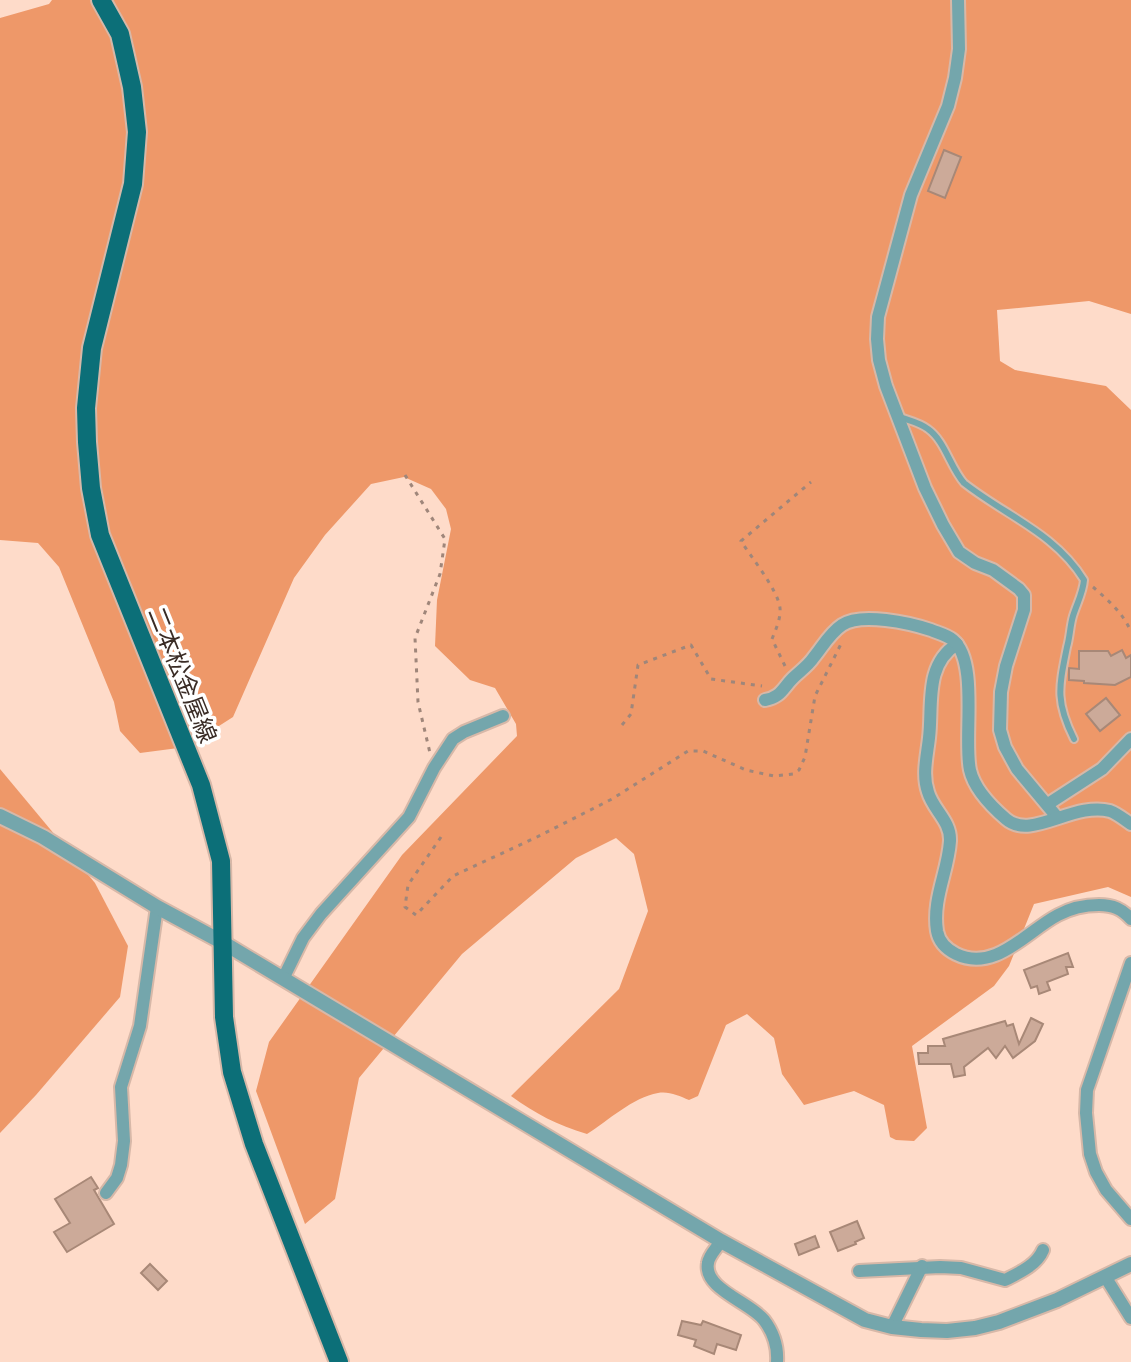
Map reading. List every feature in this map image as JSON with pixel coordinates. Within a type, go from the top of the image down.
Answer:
[{"type":"main road","name":"二本松金屋線","points":[[101,0],[120,34],[132,87],[137,132],[133,184],[92,348],[86,408],[91,488],[100,535],[201,785],[211,819],[221,861],[224,1017],[232,1072],[254,1144],[339,1362]]},
{"type":"street","points":[[958,0],[959,49],[948,106],[911,195],[878,317],[879,360],[925,488],[959,552],[993,570],[1024,595],[1024,610],[1001,692],[1000,730],[1017,769],[1057,817]]},
{"type":"street","points":[[765,700],[777,697],[835,631],[849,622],[871,620],[920,626],[945,635],[957,644],[964,659],[967,679],[969,767],[988,799],[1014,825],[1030,826],[1078,810],[1113,812],[1131,824]]},
{"type":"street","points":[[957,644],[942,656],[933,676],[925,772],[930,800],[950,834],[937,897],[940,941],[955,953],[977,959],[1003,952],[1055,916],[1079,906],[1111,906],[1131,919]]},
{"type":"street","points":[[283,979],[303,938],[321,914],[409,817],[453,739],[503,716]]},
{"type":"street","points":[[1048,804],[1102,769],[1131,739]]},
{"type":"street","points":[[0,816],[43,837],[157,907],[222,942],[721,1241],[865,1320],[892,1327],[947,1331],[975,1328],[1057,1300],[1131,1264]]},
{"type":"street","points":[[106,1193],[117,1178],[121,1165],[124,1141],[121,1087],[140,1026],[157,907]]},
{"type":"street","points":[[1131,963],[1087,1090],[1086,1113],[1090,1154],[1096,1172],[1106,1190],[1131,1219]]},
{"type":"street","points":[[721,1241],[708,1263],[711,1279],[765,1321],[773,1335],[777,1362]]},
{"type":"street","points":[[859,1271],[922,1266],[961,1268],[1005,1280],[1031,1265],[1043,1250]]},
{"type":"street","points":[[892,1327],[922,1266]]},
{"type":"street","points":[[1106,1278],[1131,1318]]},
{"type":"lane","points":[[897,416],[929,430],[964,483],[1040,533],[1072,561],[1084,580],[1072,618],[1060,678],[1064,718],[1074,739]]},
{"type":"path","points":[[405,475],[445,539],[440,574],[415,638],[418,702],[434,768]]},
{"type":"path","points":[[792,679],[772,639],[780,606],[766,578],[741,541],[811,482]]},
{"type":"path","points":[[1084,580],[1112,604],[1131,632]]},
{"type":"path","points":[[441,837],[408,885],[405,907],[416,915],[453,876],[612,799],[688,751],[703,751],[746,770],[774,776],[793,774],[799,770],[805,757],[815,696],[849,622]]},
{"type":"path","points":[[622,725],[631,714],[638,665],[691,645],[711,679],[763,687],[765,700]]},
{"type":"shaded area","points":[[52,0],[1131,0],[1131,314],[1089,301],[997,310],[1000,361],[1015,370],[1106,386],[1131,410],[1131,897],[1108,887],[1034,904],[1009,966],[994,986],[912,1046],[927,1128],[914,1141],[890,1137],[884,1105],[854,1091],[804,1105],[782,1074],[774,1038],[747,1014],[726,1025],[698,1096],[689,1100],[666,1093],[649,1095],[630,1104],[587,1134],[547,1118],[511,1096],[619,989],[648,911],[634,854],[616,838],[576,858],[462,954],[359,1078],[335,1199],[305,1224],[256,1091],[269,1042],[402,855],[517,736],[516,724],[495,688],[470,680],[435,646],[437,600],[451,529],[446,509],[431,489],[404,477],[371,484],[325,535],[294,578],[233,717],[186,747],[140,753],[120,731],[114,702],[59,567],[38,543],[0,540],[0,18],[49,4]]},
{"type":"shaded area","points":[[0,769],[95,883],[128,946],[120,997],[0,1133]]},
{"type":"building","points":[[944,150],[961,157],[945,198],[928,191]]},
{"type":"building","points":[[1122,650],[1126,658],[1131,655],[1131,677],[1115,685],[1069,680],[1069,668],[1079,669],[1079,651],[1108,651],[1111,656]]},
{"type":"building","points":[[1106,698],[1120,715],[1100,731],[1086,714]]},
{"type":"building","points":[[1068,953],[1073,967],[1066,967],[1068,974],[1047,982],[1050,990],[1039,994],[1037,986],[1031,988],[1024,970]]},
{"type":"building","points":[[1031,1018],[1043,1024],[1035,1041],[1013,1058],[1005,1046],[996,1058],[988,1048],[964,1067],[965,1075],[954,1077],[951,1064],[919,1064],[918,1053],[928,1053],[928,1046],[945,1046],[943,1039],[1005,1021],[1007,1026],[1013,1024],[1019,1044]]},
{"type":"building","points":[[91,1177],[98,1188],[94,1190],[114,1224],[67,1252],[54,1232],[70,1223],[55,1199]]},
{"type":"building","points":[[857,1221],[864,1238],[838,1251],[830,1232]]},
{"type":"building","points":[[815,1236],[819,1247],[799,1255],[795,1244]]},
{"type":"building","points":[[150,1264],[167,1281],[158,1290],[141,1273]]},
{"type":"building","points":[[682,1321],[701,1325],[703,1321],[741,1335],[736,1350],[717,1344],[714,1354],[694,1346],[696,1340],[678,1335]]}]
